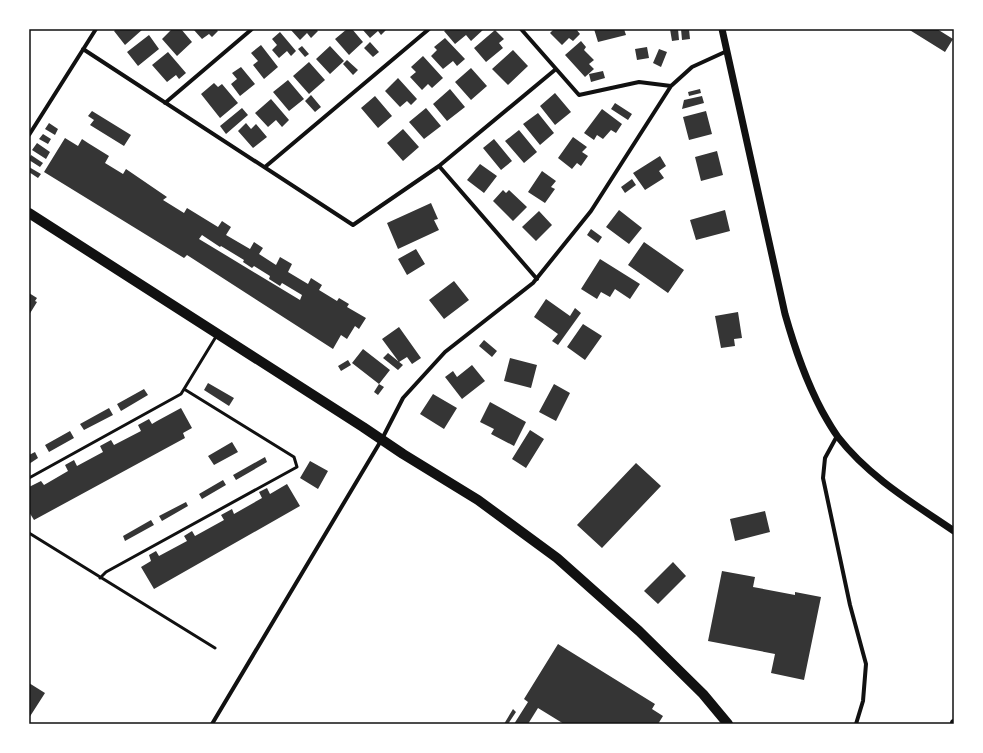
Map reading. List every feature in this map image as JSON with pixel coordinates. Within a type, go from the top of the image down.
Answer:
[{"type":"main road","points":[[29,213],[218,333],[403,454],[478,500],[557,558],[698,688],[728,724]]},
{"type":"street","points":[[29,135],[96,29]]},
{"type":"street","points":[[165,103],[252,29]]},
{"type":"street","points":[[264,167],[430,29]]},
{"type":"street","points":[[521,29],[579,95],[638,82],[670,86]]},
{"type":"street","points":[[722,29],[785,314],[801,366],[818,402],[837,436],[864,465],[906,498],[954,530]]},
{"type":"street","points":[[83,49],[353,225],[439,166],[556,69]]},
{"type":"street","points":[[212,724],[382,439],[403,398],[445,352],[537,279],[591,212],[670,86],[692,67],[727,51]]},
{"type":"street","points":[[439,166],[537,279]]},
{"type":"street","points":[[837,436],[825,458],[822,478],[850,605],[866,664],[863,700],[856,724]]},
{"type":"lane","points":[[29,478],[181,394],[218,333]]},
{"type":"lane","points":[[100,578],[106,572],[297,466],[294,457],[184,389]]},
{"type":"lane","points":[[29,533],[215,648]]},
{"type":"building","points":[[116,29],[143,29],[125,45],[114,31]]},
{"type":"building","points":[[172,29],[181,29],[192,42],[177,56],[162,39]]},
{"type":"building","points":[[193,29],[216,29],[218,31],[212,37],[209,34],[202,39]]},
{"type":"building","points":[[290,29],[316,29],[318,31],[311,38],[307,33],[300,40]]},
{"type":"building","points":[[347,29],[352,29],[363,42],[349,55],[335,39]]},
{"type":"building","points":[[362,29],[387,29],[381,35],[378,31],[370,38]]},
{"type":"building","points":[[447,29],[484,29],[471,41],[466,35],[455,44],[444,31]]},
{"type":"building","points":[[554,29],[576,29],[580,34],[573,41],[569,38],[562,45],[550,33]]},
{"type":"building","points":[[594,29],[624,29],[626,35],[598,42]]},
{"type":"building","points":[[670,29],[678,29],[679,40],[672,41]]},
{"type":"building","points":[[681,29],[689,29],[690,39],[682,40]]},
{"type":"building","points":[[908,29],[937,29],[953,39],[945,52]]},
{"type":"building","points":[[495,30],[504,39],[499,43],[503,48],[486,62],[474,48]]},
{"type":"building","points":[[280,32],[296,51],[291,56],[287,51],[279,58],[272,50],[277,45],[272,39]]},
{"type":"building","points":[[149,35],[159,49],[138,66],[127,52]]},
{"type":"building","points":[[445,38],[465,59],[457,66],[453,61],[443,69],[431,56],[437,50],[434,47]]},
{"type":"building","points":[[581,41],[586,47],[584,50],[594,60],[589,64],[594,69],[585,77],[565,55]]},
{"type":"building","points":[[370,42],[379,52],[373,57],[364,48]]},
{"type":"building","points":[[261,45],[278,67],[264,79],[253,65],[258,61],[251,53]]},
{"type":"building","points":[[302,46],[309,54],[305,57],[298,49]]},
{"type":"building","points":[[330,46],[344,61],[330,74],[316,59]]},
{"type":"building","points":[[647,47],[649,58],[637,60],[635,49]]},
{"type":"building","points":[[659,49],[667,52],[661,67],[653,63]]},
{"type":"building","points":[[513,50],[528,66],[508,85],[492,69]]},
{"type":"building","points":[[168,52],[186,73],[179,79],[176,75],[167,82],[152,65]]},
{"type":"building","points":[[423,56],[443,78],[432,88],[428,84],[422,90],[410,77],[416,72],[411,67]]},
{"type":"building","points":[[347,60],[358,70],[353,75],[343,64]]},
{"type":"building","points":[[309,62],[325,80],[309,94],[293,76]]},
{"type":"building","points":[[241,67],[255,84],[240,96],[231,84],[237,79],[232,73]]},
{"type":"building","points":[[471,68],[487,86],[471,100],[455,82]]},
{"type":"building","points":[[603,71],[605,78],[591,82],[589,74]]},
{"type":"building","points":[[398,78],[417,99],[411,105],[407,101],[400,107],[385,91]]},
{"type":"building","points":[[288,80],[304,99],[289,111],[273,92]]},
{"type":"building","points":[[214,83],[218,87],[222,84],[238,103],[220,118],[201,94]]},
{"type":"building","points":[[450,89],[465,107],[447,121],[433,104]]},
{"type":"building","points":[[700,89],[701,93],[689,96],[688,92]]},
{"type":"building","points":[[555,93],[571,112],[555,125],[540,106]]},
{"type":"building","points":[[311,95],[321,107],[315,112],[305,101]]},
{"type":"building","points":[[375,96],[392,116],[378,128],[361,108]]},
{"type":"building","points":[[702,96],[704,103],[682,109],[684,100]]},
{"type":"building","points":[[271,99],[289,120],[282,127],[276,120],[268,127],[255,113]]},
{"type":"building","points":[[615,103],[632,114],[628,120],[611,109]]},
{"type":"building","points":[[242,108],[248,115],[226,134],[220,126]]},
{"type":"building","points":[[426,108],[441,126],[424,139],[409,122]]},
{"type":"building","points":[[602,109],[622,124],[616,133],[611,130],[603,139],[597,135],[594,140],[584,133]]},
{"type":"building","points":[[92,111],[131,135],[124,146],[90,125],[94,120],[88,116]]},
{"type":"building","points":[[706,111],[712,134],[689,140],[683,117]]},
{"type":"building","points":[[538,113],[554,133],[540,145],[523,124]]},
{"type":"building","points":[[49,123],[58,129],[55,135],[45,129]]},
{"type":"building","points":[[246,123],[251,129],[256,124],[267,137],[253,148],[238,131]]},
{"type":"building","points":[[403,129],[419,147],[403,161],[387,143]]},
{"type":"building","points":[[519,130],[537,152],[524,163],[505,141]]},
{"type":"building","points":[[43,134],[51,139],[48,144],[39,139]]},
{"type":"building","points":[[573,137],[587,147],[582,152],[588,156],[581,166],[577,163],[572,169],[558,158]]},
{"type":"building","points":[[65,138],[78,146],[82,139],[109,156],[105,163],[123,174],[126,169],[167,197],[163,200],[184,213],[187,208],[218,227],[222,221],[231,227],[226,235],[250,249],[254,242],[263,248],[259,254],[276,265],[280,257],[292,264],[288,272],[308,284],[311,278],[322,285],[319,290],[337,301],[339,298],[349,304],[347,307],[366,318],[359,329],[355,326],[347,339],[341,335],[333,349],[187,255],[184,258],[44,172]],"holes":[[[202,235],[220,247],[221,246],[244,260],[243,262],[252,268],[254,266],[270,276],[269,279],[280,286],[282,283],[302,295],[300,300],[199,239]]]},
{"type":"building","points":[[494,139],[512,161],[501,170],[483,148]]},
{"type":"building","points":[[37,143],[50,152],[46,159],[32,150]]},
{"type":"building","points":[[717,151],[723,175],[701,181],[695,157]]},
{"type":"building","points":[[31,155],[43,163],[40,167],[29,160]]},
{"type":"building","points":[[660,156],[666,166],[659,171],[664,178],[645,190],[633,173]]},
{"type":"building","points":[[480,164],[497,176],[484,193],[467,180]]},
{"type":"building","points":[[29,167],[41,174],[38,178],[29,172]]},
{"type":"building","points":[[542,171],[556,181],[551,187],[555,189],[545,203],[528,192]]},
{"type":"building","points":[[632,179],[636,185],[625,193],[621,187]]},
{"type":"building","points":[[503,190],[506,193],[509,190],[527,207],[513,221],[493,201]]},
{"type":"building","points":[[431,203],[438,219],[434,220],[439,230],[398,249],[387,223]]},
{"type":"building","points":[[619,210],[642,228],[629,244],[606,227]]},
{"type":"building","points":[[725,210],[730,231],[696,240],[690,220]]},
{"type":"building","points":[[539,211],[552,225],[536,241],[522,227]]},
{"type":"building","points":[[591,229],[602,237],[598,243],[587,235]]},
{"type":"building","points":[[644,242],[684,270],[668,293],[628,265]]},
{"type":"building","points":[[416,249],[425,264],[407,275],[398,259]]},
{"type":"building","points":[[600,259],[640,284],[630,299],[615,289],[610,297],[601,292],[597,299],[581,289]]},
{"type":"building","points":[[454,281],[469,300],[444,319],[429,300]]},
{"type":"building","points":[[29,293],[37,298],[35,301],[37,302],[29,315]]},
{"type":"building","points":[[546,299],[570,316],[575,308],[581,313],[558,345],[552,341],[558,334],[534,317]]},
{"type":"building","points":[[738,312],[742,338],[734,339],[735,346],[721,348],[715,316]]},
{"type":"building","points":[[583,324],[602,336],[585,360],[567,347]]},
{"type":"building","points":[[399,327],[421,358],[412,364],[407,357],[399,362],[382,339]]},
{"type":"building","points":[[484,340],[497,351],[492,357],[479,346]]},
{"type":"building","points":[[363,349],[390,370],[379,384],[352,363]]},
{"type":"building","points":[[388,353],[403,365],[398,370],[383,358]]},
{"type":"building","points":[[510,358],[537,365],[531,388],[504,381]]},
{"type":"building","points":[[348,360],[351,365],[341,371],[338,366]]},
{"type":"building","points":[[472,365],[485,381],[462,399],[445,377],[453,371],[457,377]]},
{"type":"building","points":[[208,383],[234,398],[229,406],[204,390]]},
{"type":"building","points":[[379,384],[384,387],[378,395],[374,392]]},
{"type":"building","points":[[554,384],[570,393],[556,421],[539,412]]},
{"type":"building","points":[[144,389],[148,395],[121,411],[117,404]]},
{"type":"building","points":[[433,394],[457,408],[444,429],[420,414]]},
{"type":"building","points":[[490,402],[526,422],[514,446],[491,434],[494,429],[480,422]]},
{"type":"building","points":[[109,408],[113,415],[84,430],[80,424]]},
{"type":"building","points":[[181,408],[192,428],[183,433],[185,438],[34,520],[29,512],[29,487],[41,481],[44,485],[68,471],[65,465],[74,460],[77,466],[103,452],[100,446],[111,440],[114,445],[141,431],[138,425],[149,419],[152,424]]},
{"type":"building","points":[[530,430],[544,439],[526,468],[512,459]]},
{"type":"building","points":[[70,431],[74,438],[49,452],[45,445]]},
{"type":"building","points":[[232,442],[238,452],[214,465],[208,456]]},
{"type":"building","points":[[35,452],[38,458],[29,464],[29,455]]},
{"type":"building","points":[[265,457],[267,462],[236,480],[233,475]]},
{"type":"building","points":[[310,461],[328,471],[318,489],[300,478]]},
{"type":"building","points":[[636,463],[661,486],[602,548],[577,525]]},
{"type":"building","points":[[223,480],[226,485],[202,499],[199,494]]},
{"type":"building","points":[[287,484],[300,506],[154,589],[141,567],[151,561],[149,555],[156,551],[159,556],[187,541],[184,536],[192,531],[195,536],[224,520],[221,515],[232,509],[234,514],[262,498],[259,492],[267,488],[270,494]]},
{"type":"building","points":[[186,502],[188,506],[162,521],[159,516]]},
{"type":"building","points":[[765,511],[770,532],[735,541],[730,519]]},
{"type":"building","points":[[151,520],[154,525],[125,541],[123,536]]},
{"type":"building","points":[[673,562],[686,576],[658,604],[644,591]]},
{"type":"building","points":[[722,571],[755,577],[753,587],[795,595],[795,592],[821,597],[804,680],[771,673],[775,654],[708,641]]},
{"type":"building","points":[[558,644],[655,704],[652,709],[663,716],[658,724],[564,724],[538,708],[528,724],[514,724],[528,702],[524,699]]},
{"type":"building","points":[[29,683],[45,693],[29,718]]},
{"type":"building","points":[[513,709],[516,712],[508,724],[504,724]]}]
